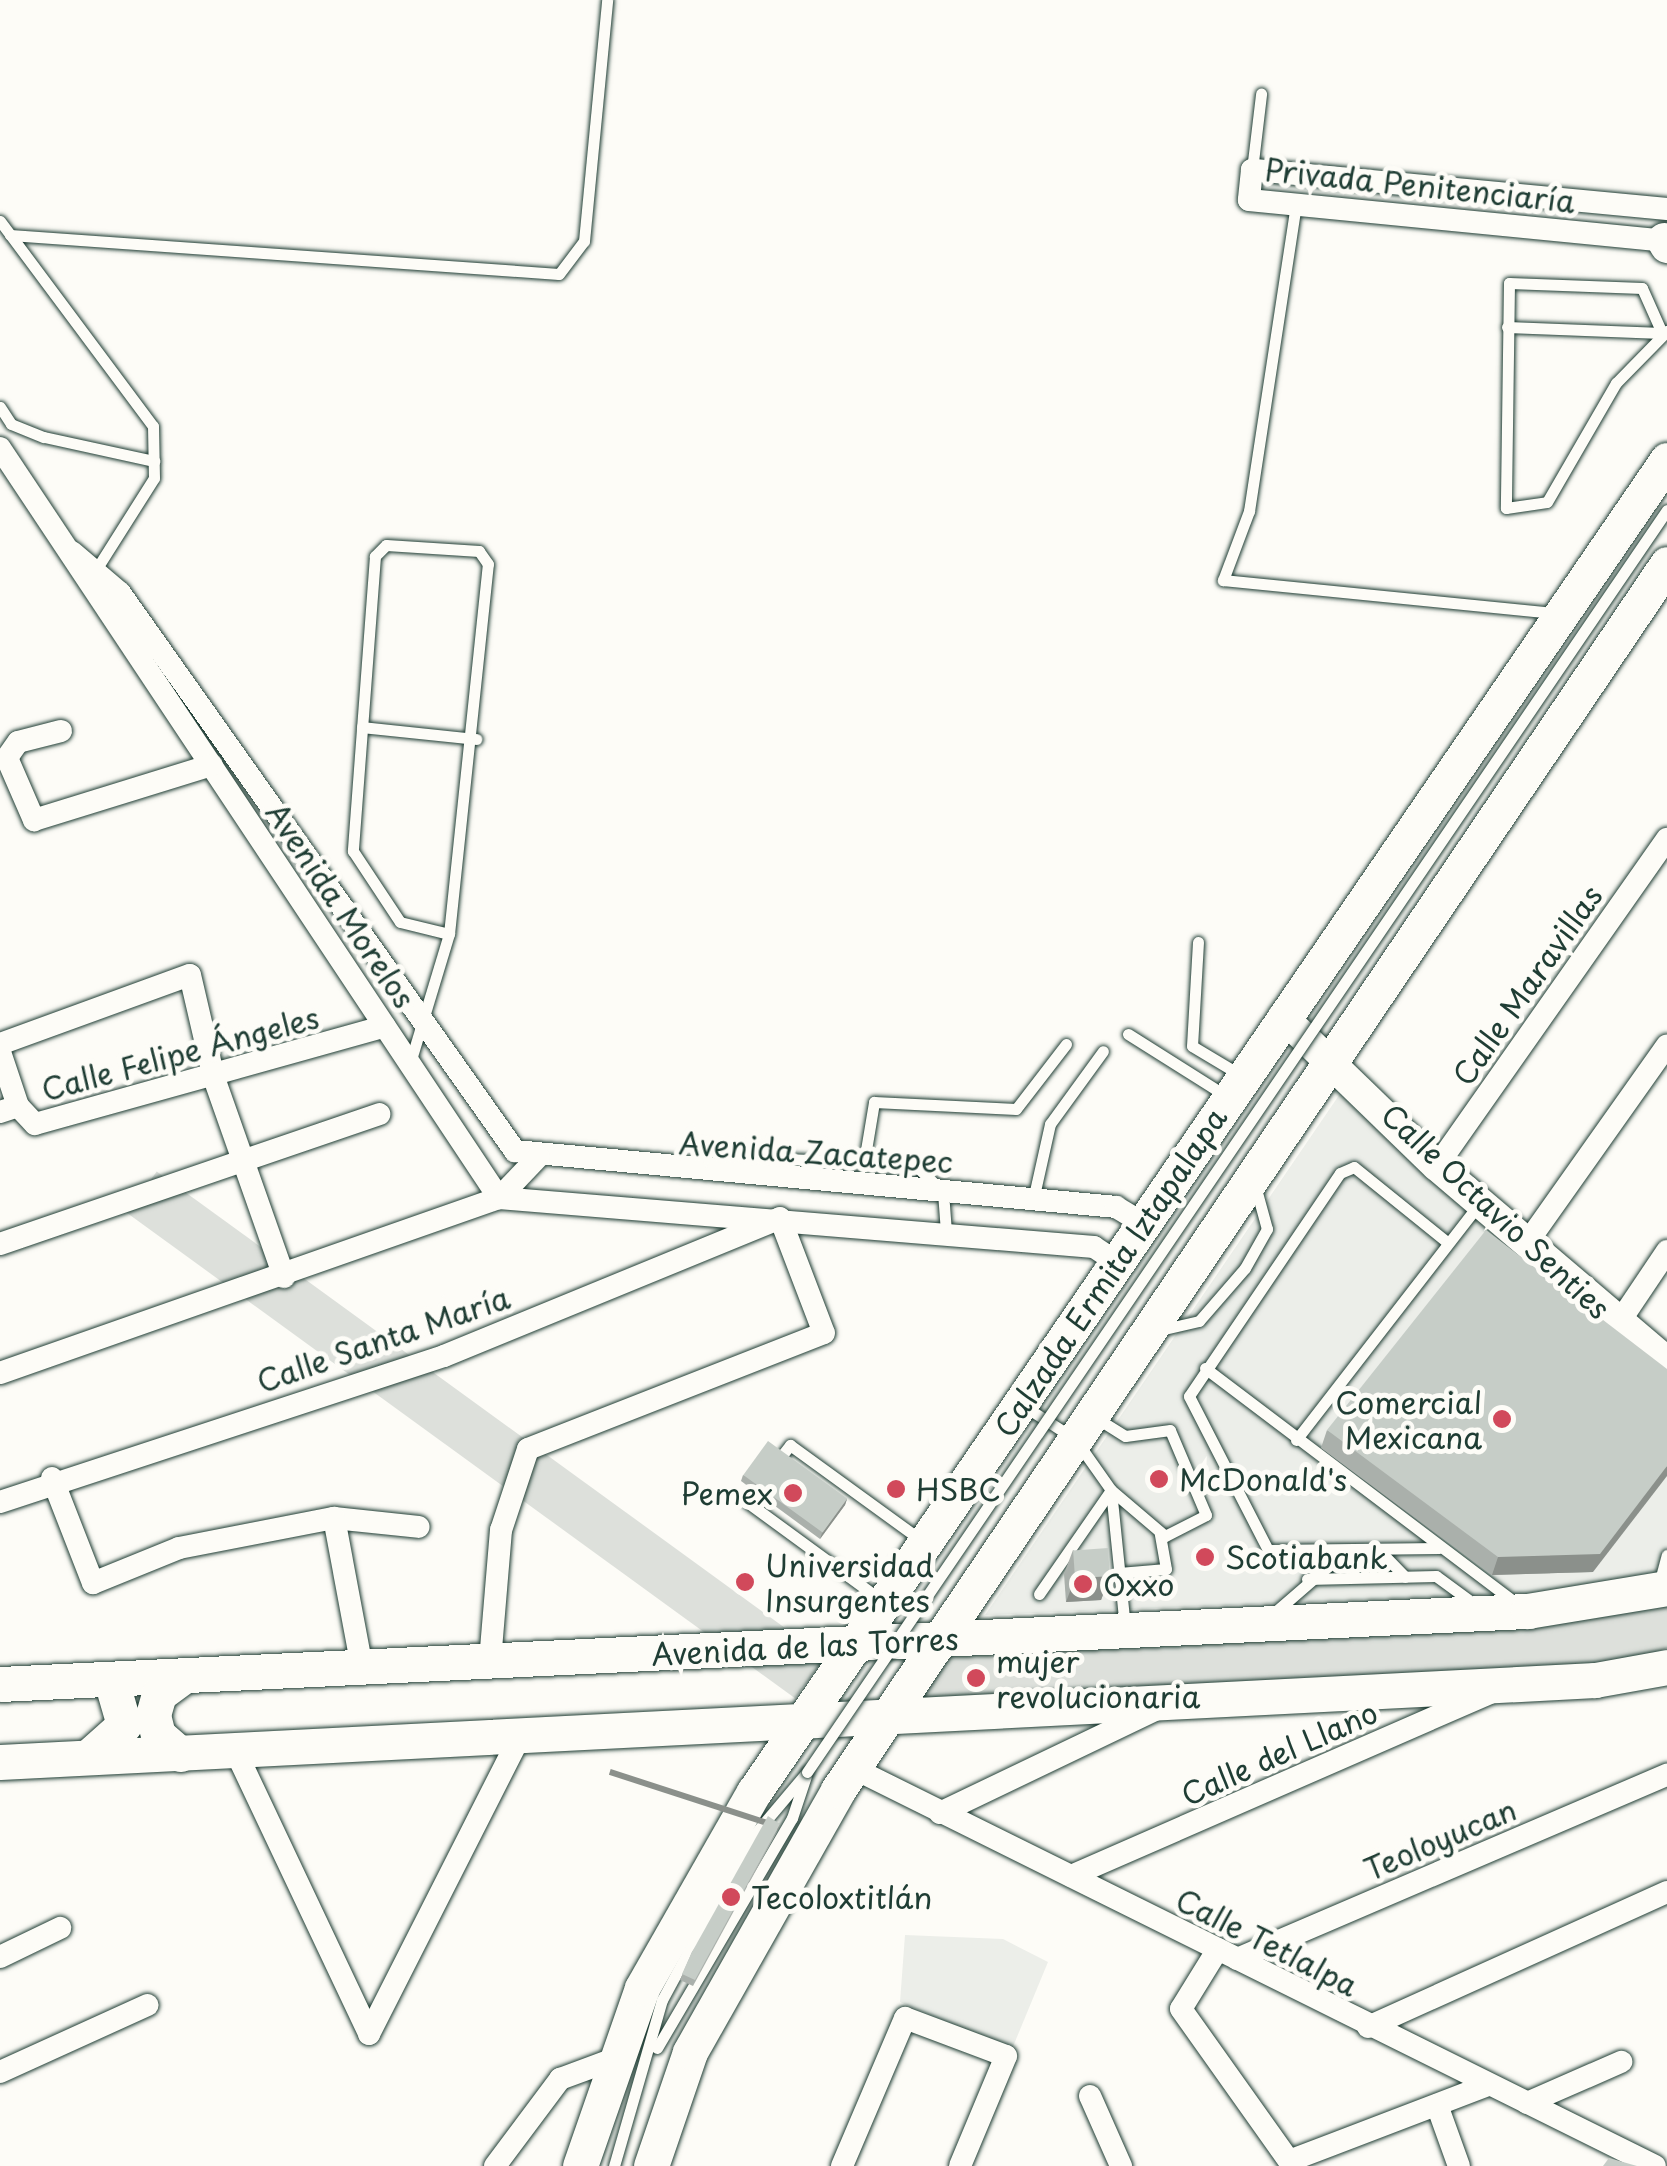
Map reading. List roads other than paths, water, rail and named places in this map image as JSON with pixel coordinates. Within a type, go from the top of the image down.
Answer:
[{"type":"main road","name":"Calzada Ermita Iztapalapa","points":[[580,2166],[614,2058],[688,1902],[807,1715],[1559,614],[1658,510],[1667,460]]},
{"type":"main road","points":[[650,2166],[734,1965],[852,1768],[1667,564]]},
{"type":"main road","name":"Avenida de las Torres","points":[[0,1684],[1528,1611],[1662,1589]]},
{"type":"main road","points":[[0,1762],[807,1715],[888,1716],[1182,1696],[1510,1684],[1667,1666]]},
{"type":"main road","points":[[180,1754],[158,1734],[154,1715],[160,1694],[185,1675]]},
{"type":"main road","points":[[88,1757],[124,1725],[112,1680]]},
{"type":"street","name":"Privada Penitenciaría","points":[[1252,170],[1666,228],[1249,200],[1252,170]]},
{"type":"street","name":"Avenida Morelos","points":[[0,448],[72,552],[150,636],[515,1151],[538,1157]]},
{"type":"street","name":"Avenida Morelos","points":[[91,575],[128,650],[212,765],[499,1198]]},
{"type":"street","points":[[128,650],[150,636]]},
{"type":"street","points":[[60,730],[18,742],[6,758],[34,820],[212,765]]},
{"type":"street","name":"Calle Maravillas","points":[[1437,1166],[1667,839]]},
{"type":"street","points":[[0,1044],[190,975],[214,1078],[284,1277]]},
{"type":"street","name":"Calle Octavio Senties","points":[[1283,1017],[1333,1056],[1437,1166],[1667,1362]]},
{"type":"street","name":"Calle Felipe Ángeles","points":[[9,1109],[35,1124],[214,1078],[386,1026]]},
{"type":"street","points":[[1527,1243],[1667,1045]]},
{"type":"street","points":[[0,1052],[9,1109]]},
{"type":"street","points":[[0,1244],[380,1114]]},
{"type":"street","points":[[499,1198],[538,1157]]},
{"type":"street","name":"Avenida Zacatepec","points":[[538,1157],[704,1175],[1116,1207],[1141,1222]]},
{"type":"street","points":[[704,1175],[724,1228],[708,1249]]},
{"type":"street","points":[[0,1373],[284,1277],[499,1198],[718,1210],[1094,1246],[1115,1261]]},
{"type":"street","points":[[490,1661],[501,1530],[528,1449],[824,1332],[780,1218]]},
{"type":"street","name":"Calle Santa María","points":[[0,1502],[52,1478],[444,1356],[780,1218]]},
{"type":"street","points":[[1618,1324],[1667,1252]]},
{"type":"street","points":[[52,1478],[93,1583],[179,1548],[334,1518],[419,1527]]},
{"type":"street","points":[[334,1518],[362,1666]]},
{"type":"street","name":"Calle del Llano","points":[[1071,1876],[1510,1684]]},
{"type":"street","points":[[940,1813],[1182,1696]]},
{"type":"street","points":[[235,1750],[369,2034],[522,1732]]},
{"type":"street","name":"Calle Tetlalpa","points":[[852,1768],[1655,2166]]},
{"type":"street","name":"Teoloyucan","points":[[1228,1954],[1667,1775]]},
{"type":"street","points":[[1368,2027],[1667,1892]]},
{"type":"street","points":[[0,1957],[60,1928]]},
{"type":"street","points":[[1228,1954],[1181,2009],[1289,2161],[1488,2085]]},
{"type":"street","points":[[0,2072],[148,2005]]},
{"type":"street","points":[[842,2166],[905,2018],[1006,2056],[960,2166]]},
{"type":"street","points":[[495,2166],[560,2079],[614,2058]]},
{"type":"street","points":[[1527,2103],[1621,2062]]},
{"type":"street","points":[[1090,2096],[1121,2166]]},
{"type":"street","points":[[1438,2105],[1459,2166]]},
{"type":"lane","points":[[10,235],[559,274],[584,241],[607,0]]},
{"type":"lane","points":[[1252,170],[1261,94]]},
{"type":"lane","points":[[1296,204],[1248,510],[1223,580],[1559,614]]},
{"type":"lane","points":[[0,221],[153,426],[154,478],[91,575]]},
{"type":"lane","points":[[1516,277],[1642,288],[1664,332],[1616,382],[1547,502],[1506,508],[1507,328],[1516,277]]},
{"type":"lane","points":[[1507,328],[1664,332]]},
{"type":"lane","points":[[0,406],[12,424],[44,437],[154,460]]},
{"type":"lane","points":[[614,2166],[654,2052],[662,2000],[715,1898],[768,1811],[807,1772],[1658,510]]},
{"type":"lane","points":[[410,1063],[425,1024],[449,934],[476,739],[488,564],[479,552],[386,545],[375,556],[353,851],[400,922],[449,934]]},
{"type":"lane","points":[[362,727],[476,739]]},
{"type":"lane","points":[[1198,942],[1192,1046],[1236,1086]]},
{"type":"lane","points":[[1128,1034],[1236,1086]]},
{"type":"lane","points":[[864,1162],[874,1102],[1016,1109],[1066,1044]]},
{"type":"lane","points":[[1033,1200],[1050,1124],[1104,1050]]},
{"type":"lane","points":[[704,1175],[732,1157],[914,1164],[943,1192],[946,1232]]},
{"type":"lane","points":[[1439,1548],[1342,1554],[1268,1550],[1190,1406],[1205,1368],[1340,1173],[1354,1167],[1448,1242]]},
{"type":"lane","points":[[1146,1333],[1199,1321],[1245,1268],[1268,1220],[1252,1177]]},
{"type":"lane","points":[[1296,1440],[1480,1204]]},
{"type":"lane","points":[[1245,1268],[1264,1284]]},
{"type":"lane","points":[[1205,1368],[1439,1548],[1528,1611]]},
{"type":"lane","points":[[1020,1404],[1083,1427],[1125,1436],[1170,1430],[1206,1515],[1160,1534]]},
{"type":"lane","points":[[1083,1427],[1111,1490],[1125,1628]]},
{"type":"lane","points":[[885,1602],[746,1502],[790,1445],[926,1543]]},
{"type":"lane","points":[[1111,1490],[1160,1534],[1166,1569],[1119,1573]]},
{"type":"lane","points":[[1039,1594],[1111,1490]]},
{"type":"lane","points":[[1380,1551],[1405,1576]]},
{"type":"lane","points":[[1266,1622],[1306,1579],[1342,1554]]},
{"type":"lane","points":[[1662,1589],[1667,1555]]},
{"type":"lane","points":[[1306,1579],[1436,1576],[1484,1613]]},
{"type":"lane","points":[[654,2052],[792,1818],[807,1772]]},
{"type":"place","name":"Comercial Mexicana","points":[[1502,1419]]},
{"type":"place","name":"McDonald's","points":[[1159,1479]]},
{"type":"place","name":"HSBC","points":[[896,1489]]},
{"type":"place","name":"Pemex","points":[[793,1493]]},
{"type":"place","name":"Scotiabank","points":[[1205,1557]]},
{"type":"place","name":"Universidad Insurgentes","points":[[745,1582]]},
{"type":"place","name":"Oxxo","points":[[1083,1584]]},
{"type":"place","name":"mujer revolucionaria","points":[[976,1678]]},
{"type":"place","name":"Tecoloxtitlán","points":[[731,1897]]}]
